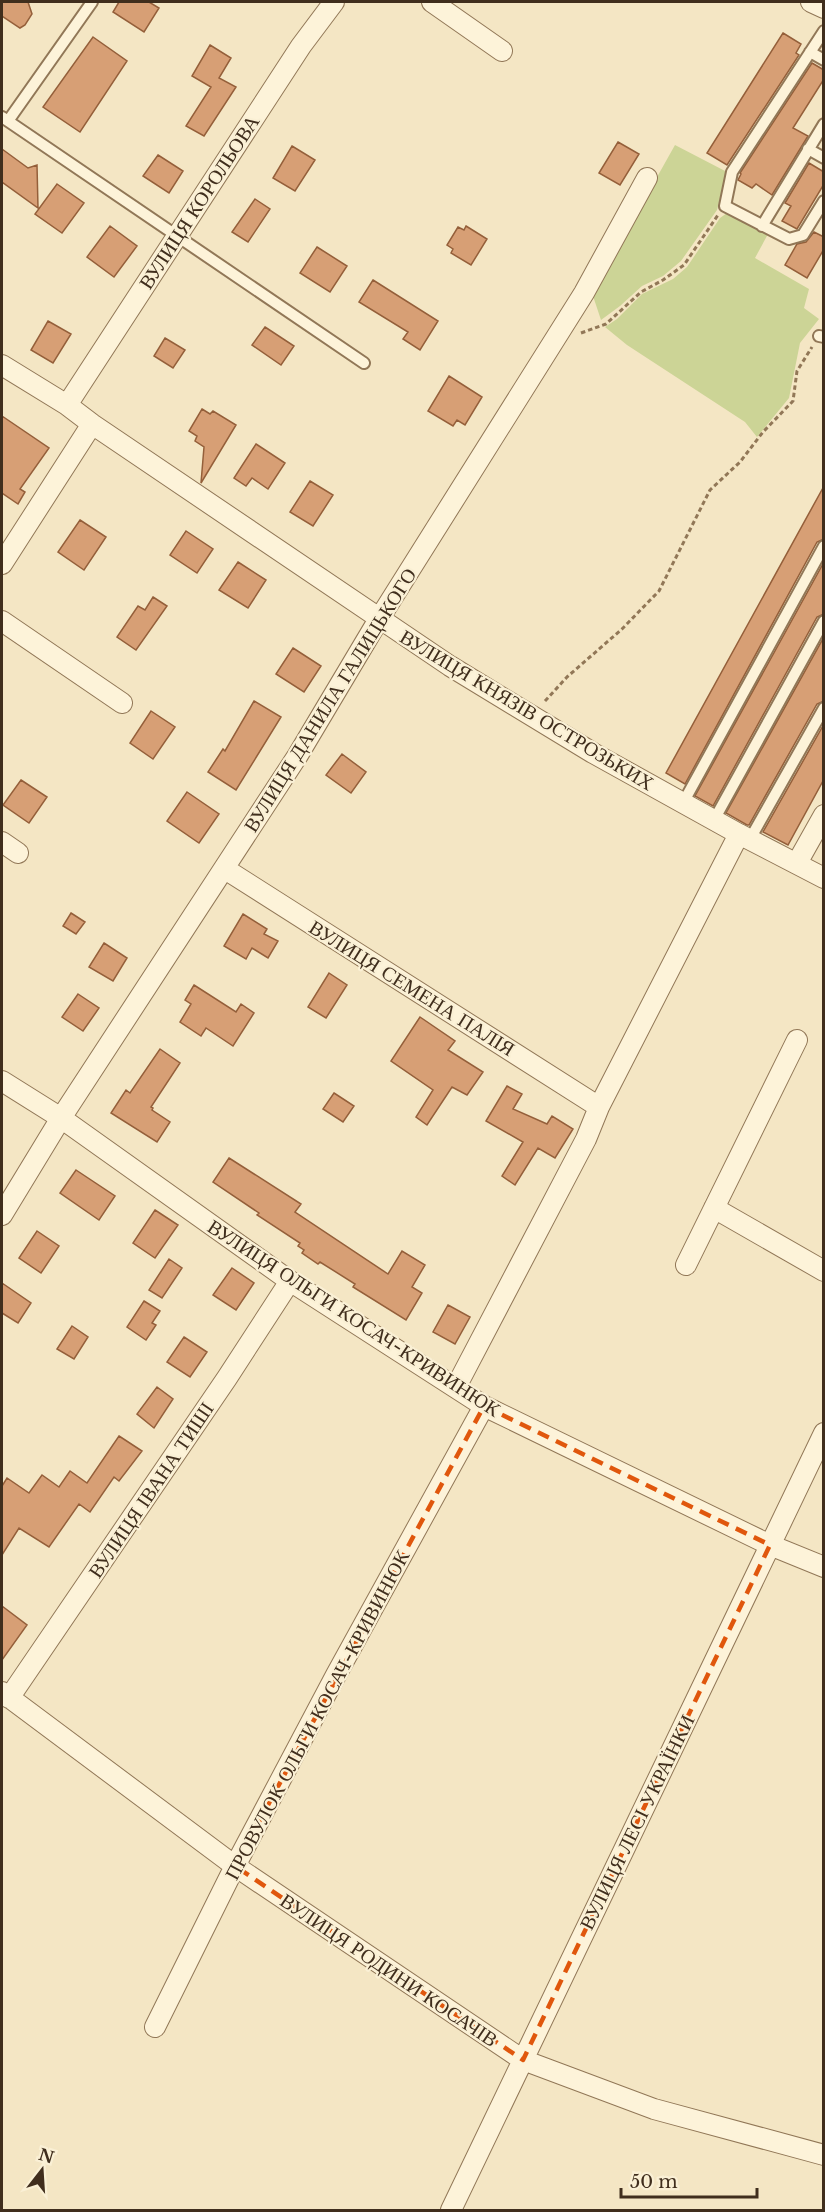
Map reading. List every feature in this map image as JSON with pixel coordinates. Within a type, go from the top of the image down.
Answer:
[{"type":"street","name":"ВУЛИЦЯ КОРОЛЬОВА","points":[[67,405],[301,46],[334,2]]},
{"type":"street","points":[[432,2],[502,51]]},
{"type":"street","points":[[811,2],[824,8]]},
{"type":"street","name":"ВУЛИЦЯ ДАНИЛА ГАЛИЦЬКОГО","points":[[2,1215],[61,1118],[298,755],[379,619],[584,292],[647,178]]},
{"type":"street","name":"ВУЛИЦЯ КНЯЗІВ ОСТРОЗЬКИХ","points":[[2,365],[67,405],[450,666],[593,753],[824,878]]},
{"type":"street","points":[[2,564],[92,424]]},
{"type":"street","points":[[2,621],[122,703]]},
{"type":"street","points":[[797,863],[824,815]]},
{"type":"street","points":[[456,1387],[586,1139],[599,1107],[745,836]]},
{"type":"street","points":[[2,842],[18,853]]},
{"type":"street","name":"ВУЛИЦЯ СЕМЕНА ПАЛІЯ","points":[[225,869],[599,1107]]},
{"type":"street","points":[[686,1265],[797,1040]]},
{"type":"street","name":"ВУЛИЦЯ ОЛЬГИ КОСАЧ-КРИВИНЮК","points":[[2,1081],[61,1118],[290,1281],[484,1406],[770,1545],[824,1567]]},
{"type":"street","points":[[714,1208],[824,1271]]},
{"type":"street","name":"ВУЛИЦЯ ІВАНА ТИШІ","points":[[5,1695],[227,1378],[290,1281]]},
{"type":"street","name":"ПРОВУЛОК ОЛЬГИ КОСАЧ-КРИВИНЮК","points":[[155,2027],[235,1866],[336,1675],[484,1406]]},
{"type":"street","name":"ВУЛИЦЯ ЛЕСІ УКРАЇНКИ","points":[[452,2211],[824,1433]]},
{"type":"street","name":"ВУЛИЦЯ РОДИНИ КОСАЧІВ","points":[[5,1695],[235,1866],[523,2060],[654,2109],[824,2155]]},
{"type":"lane","points":[[92,2],[5,119],[364,363]]},
{"type":"lane","points":[[824,31],[732,172],[725,206],[789,239],[803,235],[824,201]]},
{"type":"lane","points":[[810,52],[824,60]]},
{"type":"lane","points":[[762,226],[824,124]]},
{"type":"lane","points":[[808,149],[824,158]]},
{"type":"lane","points":[[683,803],[824,546]]},
{"type":"lane","points":[[714,820],[824,621]]},
{"type":"lane","points":[[745,836],[824,708]]},
{"type":"path","points":[[578,334],[606,324],[641,292],[663,280],[684,264],[725,206]]},
{"type":"path","points":[[531,716],[567,677],[622,629],[660,591],[710,490],[740,462],[763,432],[793,401],[797,370],[821,337]]},
{"type":"highlighted area","points":[[484,1406],[770,1545],[523,2060],[235,1866]]},
{"type":"green space","points":[[675,145],[727,172],[717,210],[681,261],[663,276],[642,286],[601,320],[592,293]]},
{"type":"green space","points":[[727,213],[768,234],[755,258],[809,289],[804,308],[819,319],[800,343],[789,398],[757,437],[745,422],[627,345],[605,327],[617,319],[642,294],[673,279],[687,267],[720,218]]},
{"type":"building","points":[[2,2],[28,2],[32,14],[25,25],[20,28],[2,16]]},
{"type":"building","points":[[119,2],[149,2],[159,8],[144,32],[113,12]]},
{"type":"building","points":[[783,33],[801,44],[796,53],[799,55],[727,165],[707,153]]},
{"type":"building","points":[[93,37],[127,61],[80,132],[43,107]]},
{"type":"building","points":[[210,45],[231,58],[219,78],[236,87],[204,136],[186,126],[211,87],[192,76]]},
{"type":"building","points":[[812,63],[824,70],[824,79],[793,128],[808,136],[772,195],[756,184],[752,188],[738,180],[740,173]]},
{"type":"building","points":[[618,142],[639,154],[620,185],[599,173]]},
{"type":"building","points":[[292,146],[315,160],[295,191],[273,178]]},
{"type":"building","points":[[2,149],[28,168],[37,165],[38,208],[2,182]]},
{"type":"building","points":[[158,155],[183,171],[169,193],[143,176]]},
{"type":"building","points":[[809,163],[824,172],[824,184],[797,229],[782,221],[791,206],[785,203]]},
{"type":"building","points":[[57,184],[84,203],[62,233],[35,214]]},
{"type":"building","points":[[255,199],[270,209],[248,242],[232,232]]},
{"type":"building","points":[[110,226],[137,246],[114,277],[87,257]]},
{"type":"building","points":[[466,226],[487,239],[471,265],[451,253],[453,249],[447,245],[458,227],[464,230]]},
{"type":"building","points":[[814,232],[824,237],[824,249],[807,278],[785,265],[797,244],[806,242]]},
{"type":"building","points":[[317,247],[347,266],[330,292],[300,273]]},
{"type":"building","points":[[373,280],[438,321],[420,350],[403,339],[408,332],[359,302]]},
{"type":"building","points":[[48,321],[71,334],[53,363],[31,350]]},
{"type":"building","points":[[265,327],[294,346],[281,365],[252,345]]},
{"type":"building","points":[[165,338],[185,350],[173,368],[154,356]]},
{"type":"building","points":[[449,376],[482,397],[465,425],[457,420],[453,426],[428,411]]},
{"type":"building","points":[[202,409],[210,414],[213,411],[236,425],[201,483],[204,447],[195,441],[197,436],[189,431]]},
{"type":"building","points":[[2,416],[49,448],[20,489],[25,492],[18,504],[2,493]]},
{"type":"building","points":[[256,444],[285,463],[268,489],[252,478],[246,486],[234,478]]},
{"type":"building","points":[[310,481],[333,495],[313,526],[290,512]]},
{"type":"building","points":[[824,486],[824,539],[817,542],[685,784],[666,773]]},
{"type":"building","points":[[80,520],[106,537],[84,570],[58,552]]},
{"type":"building","points":[[186,531],[213,549],[197,573],[170,555]]},
{"type":"building","points":[[238,562],[266,580],[248,608],[219,590]]},
{"type":"building","points":[[824,562],[824,614],[817,617],[713,806],[695,796]]},
{"type":"building","points":[[153,597],[167,606],[136,650],[117,637],[138,606],[145,610]]},
{"type":"building","points":[[824,637],[824,701],[817,704],[747,825],[726,813]]},
{"type":"building","points":[[293,648],[321,666],[304,692],[276,674]]},
{"type":"building","points":[[254,701],[281,717],[236,790],[208,772],[223,749],[225,751]]},
{"type":"building","points":[[151,711],[175,727],[153,759],[130,743]]},
{"type":"building","points":[[824,724],[824,779],[788,845],[763,832]]},
{"type":"building","points":[[342,754],[366,772],[351,793],[326,775]]},
{"type":"building","points":[[21,780],[47,797],[29,823],[3,805]]},
{"type":"building","points":[[187,792],[219,814],[199,843],[167,821]]},
{"type":"building","points":[[71,913],[85,922],[76,934],[63,926]]},
{"type":"building","points":[[243,914],[267,929],[264,934],[278,941],[268,958],[252,948],[246,959],[224,946]]},
{"type":"building","points":[[104,943],[127,958],[113,981],[89,967]]},
{"type":"building","points":[[329,973],[347,985],[326,1018],[308,1007]]},
{"type":"building","points":[[194,985],[236,1012],[241,1004],[254,1013],[233,1046],[206,1028],[201,1036],[180,1022],[191,1004],[185,1000]]},
{"type":"building","points":[[78,994],[99,1008],[83,1031],[62,1017]]},
{"type":"building","points":[[420,1017],[455,1041],[448,1050],[483,1072],[467,1095],[452,1087],[427,1125],[416,1117],[433,1090],[391,1061]]},
{"type":"building","points":[[160,1049],[180,1063],[151,1107],[170,1122],[157,1142],[111,1113],[126,1090],[130,1093]]},
{"type":"building","points":[[507,1086],[522,1094],[513,1109],[547,1124],[552,1116],[573,1129],[555,1158],[538,1148],[515,1185],[502,1176],[523,1142],[486,1121]]},
{"type":"building","points":[[334,1093],[354,1106],[343,1122],[323,1109]]},
{"type":"building","points":[[229,1158],[301,1204],[295,1212],[388,1274],[402,1251],[425,1265],[412,1287],[422,1293],[406,1320],[353,1287],[355,1284],[302,1253],[304,1250],[298,1246],[300,1243],[213,1182]]},
{"type":"building","points":[[76,1170],[115,1196],[99,1220],[60,1193]]},
{"type":"building","points":[[155,1210],[178,1225],[155,1258],[133,1243]]},
{"type":"building","points":[[37,1231],[59,1246],[41,1273],[19,1258]]},
{"type":"building","points":[[169,1259],[182,1268],[162,1298],[149,1290]]},
{"type":"building","points":[[232,1268],[254,1283],[236,1310],[213,1295]]},
{"type":"building","points":[[2,1283],[31,1303],[18,1323],[2,1313]]},
{"type":"building","points":[[144,1301],[160,1311],[152,1323],[156,1325],[146,1340],[127,1327]]},
{"type":"building","points":[[448,1305],[470,1317],[455,1344],[433,1332]]},
{"type":"building","points":[[72,1326],[88,1337],[74,1359],[57,1349]]},
{"type":"building","points":[[184,1337],[207,1352],[190,1377],[167,1362]]},
{"type":"building","points":[[157,1387],[173,1399],[154,1428],[137,1414]]},
{"type":"building","points":[[119,1436],[142,1451],[119,1481],[114,1477],[90,1512],[79,1504],[49,1547],[19,1528],[2,1555],[2,1486],[7,1478],[29,1493],[42,1475],[59,1487],[70,1471],[87,1483]]},
{"type":"building","points":[[2,1606],[27,1625],[2,1660]]}]
